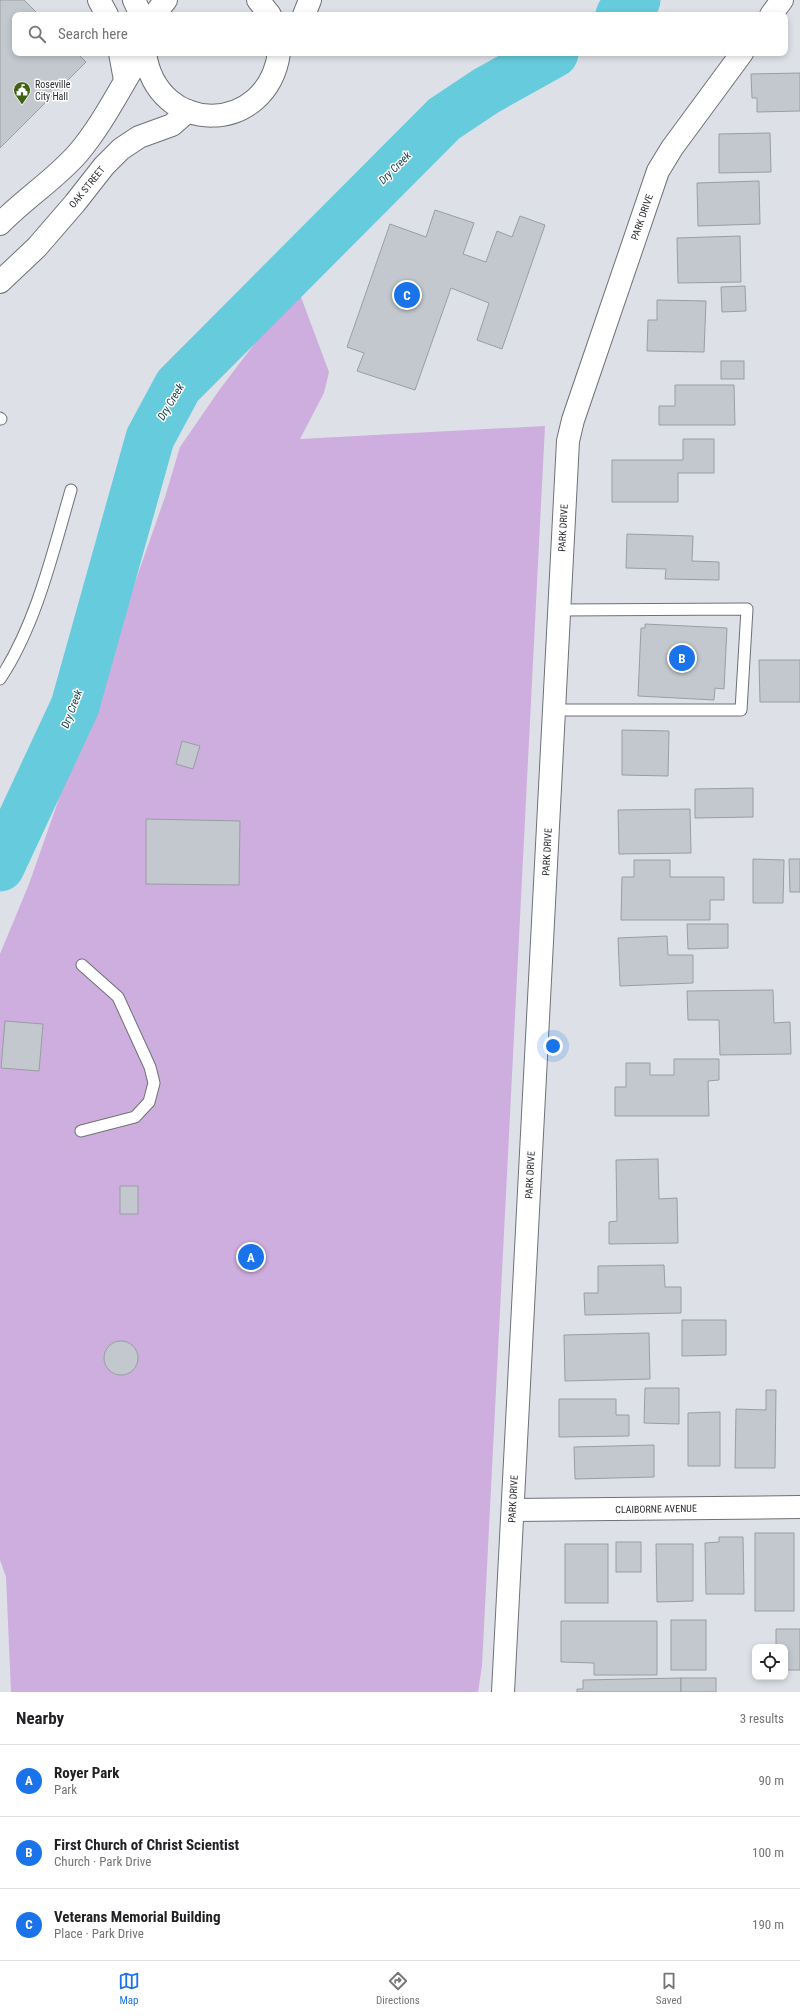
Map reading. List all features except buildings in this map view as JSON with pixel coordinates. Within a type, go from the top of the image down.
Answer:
[{"type":"street","points":[[100,0],[106,12]]},
{"type":"street","points":[[134,0],[140,12]]},
{"type":"street","points":[[156,12],[166,0]]},
{"type":"street","points":[[258,0],[268,12]]},
{"type":"street","points":[[305,12],[310,0]]},
{"type":"street","points":[[773,12],[782,0]]},
{"type":"street","points":[[121,56],[125,80]]},
{"type":"street","points":[[0,224],[54,179],[80,151],[99,126],[140,56]]},
{"type":"street","points":[[145,56],[147,66],[154,82],[164,96],[178,107],[188,111],[212,116],[229,114],[246,108],[260,97],[270,83],[277,67],[279,56]]},
{"type":"street","name":"PARK DRIVE","points":[[503,1692],[568,441],[573,420],[658,171],[672,148],[740,56]]},
{"type":"street","name":"OAK STREET","points":[[0,282],[37,246],[75,203],[104,166],[121,149],[139,137],[172,125],[188,111]]},
{"type":"street","name":"CLAIBORNE AVENUE","points":[[513,1510],[800,1507]]},
{"type":"lane","points":[[0,679],[10,664],[42,590],[71,490]]},
{"type":"lane","points":[[554,710],[741,710],[747,609],[559,610]]},
{"type":"lane","points":[[81,1131],[135,1117],[149,1102],[154,1083],[150,1067],[118,997],[82,965]]},
{"type":"shaded area","points":[[301,297],[329,372],[324,393],[300,439],[545,426],[482,1666],[478,1692],[11,1692],[6,1577],[0,1560],[0,954],[29,884],[165,497],[180,447],[220,389],[287,301]]},
{"type":"waterway","name":"Dry Creek","points":[[623,12],[636,0]]},
{"type":"waterway","name":"Dry Creek","points":[[0,867],[75,706],[150,438],[178,386],[444,119],[486,91],[549,56]]},
{"type":"place","name":"Roseville City Hall","points":[[22,105]]},
{"type":"place","name":"Veterans Memorial Building","points":[[407,295]]},
{"type":"place","name":"First Church of Christ Scientist","points":[[682,658]]},
{"type":"place","name":"Royer Park","points":[[251,1257]]}]
